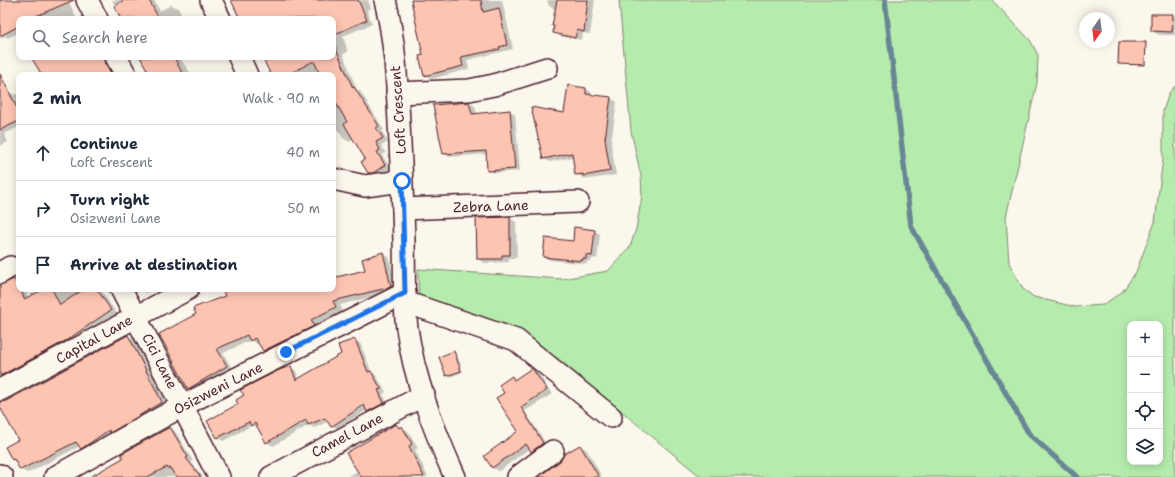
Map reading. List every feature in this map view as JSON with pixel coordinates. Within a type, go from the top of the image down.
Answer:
[{"type":"street","points":[[87,0],[95,16]]},
{"type":"street","points":[[211,0],[219,16]]},
{"type":"street","name":"Loft Crescent","points":[[385,0],[394,53],[397,93],[402,181],[405,297],[410,350],[444,453],[455,477]]},
{"type":"street","points":[[118,60],[124,72]]},
{"type":"street","points":[[240,60],[246,72]]},
{"type":"street","points":[[397,93],[468,90],[494,85],[547,68]]},
{"type":"street","points":[[336,180],[366,186],[402,181]]},
{"type":"street","name":"Zebra Lane","points":[[403,209],[578,202]]},
{"type":"street","name":"Cici Lane","points":[[123,292],[219,477]]},
{"type":"street","name":"Capital Lane","points":[[0,390],[136,315],[182,292]]},
{"type":"street","points":[[405,297],[516,340],[611,417]]},
{"type":"street","name":"Osizweni Lane","points":[[55,477],[182,406],[405,297]]},
{"type":"street","name":"Camel Lane","points":[[271,477],[424,395]]},
{"type":"street","points":[[518,477],[553,451]]},
{"type":"green space","points":[[619,0],[992,0],[1030,40],[1038,55],[1037,83],[1006,217],[1009,263],[1023,289],[1034,297],[1075,307],[1103,305],[1122,292],[1136,272],[1155,222],[1163,158],[1163,111],[1169,93],[1175,86],[1175,477],[701,477],[557,358],[500,325],[419,299],[418,269],[562,279],[608,271],[630,247],[636,229],[642,196],[641,176],[631,131]]},
{"type":"building","points":[[0,0],[74,0],[36,16],[16,16],[16,28],[0,36]]},
{"type":"building","points":[[124,0],[149,0],[157,16],[119,16],[114,6]]},
{"type":"building","points":[[231,0],[358,0],[367,20],[336,34],[336,16],[239,16]]},
{"type":"building","points":[[411,0],[481,0],[483,12],[499,8],[507,45],[499,47],[500,49],[461,57],[463,66],[424,76],[419,56],[423,55]]},
{"type":"building","points":[[557,0],[588,0],[584,32],[577,30],[575,38],[553,33],[554,26],[552,26]]},
{"type":"building","points":[[1151,14],[1173,14],[1172,32],[1151,31]]},
{"type":"building","points":[[1119,42],[1146,42],[1145,65],[1118,64]]},
{"type":"building","points":[[336,49],[353,88],[354,87],[379,126],[376,128],[383,138],[376,142],[380,150],[377,152],[385,165],[373,173],[368,173],[361,162],[365,159],[344,124],[347,122],[336,103],[336,72],[319,72],[314,61],[293,72],[270,72],[264,60],[336,60]]},
{"type":"building","points":[[33,60],[104,60],[110,72],[40,72]]},
{"type":"building","points":[[142,60],[176,60],[182,72],[148,72]]},
{"type":"building","points":[[0,74],[16,106],[16,122],[0,130]]},
{"type":"building","points":[[568,85],[586,88],[586,94],[611,97],[605,139],[610,171],[583,176],[583,174],[575,175],[572,153],[543,159],[531,107],[564,113]]},
{"type":"building","points":[[469,102],[472,114],[510,110],[515,169],[487,171],[486,151],[443,154],[433,105]]},
{"type":"building","points":[[510,217],[510,255],[502,255],[502,259],[477,259],[476,218]]},
{"type":"building","points":[[574,227],[595,230],[592,256],[586,255],[586,259],[582,259],[582,261],[543,257],[545,238],[573,241]]},
{"type":"building","points":[[383,252],[391,287],[333,301],[336,307],[311,320],[314,326],[263,351],[255,338],[250,341],[247,335],[217,349],[227,366],[188,389],[159,334],[196,314],[193,308],[225,296],[223,292],[336,292],[336,277],[365,270],[362,259]]},
{"type":"building","points":[[14,279],[16,282],[16,292],[22,292],[24,299],[38,292],[54,292],[60,305],[80,292],[99,292],[111,310],[67,340],[0,376],[0,285]]},
{"type":"building","points":[[128,335],[162,402],[110,433],[109,430],[81,449],[76,442],[20,470],[14,459],[12,460],[5,447],[18,440],[0,407],[0,402],[6,401]]},
{"type":"building","points":[[355,339],[368,372],[371,371],[381,389],[378,390],[384,403],[367,412],[364,405],[331,427],[325,418],[308,425],[306,420],[266,443],[255,423],[251,426],[249,422],[217,438],[207,421],[238,404],[236,400],[244,395],[240,390],[279,370],[291,366],[296,380],[341,354],[338,345]]},
{"type":"building","points":[[454,351],[461,371],[446,376],[439,357]]},
{"type":"building","points":[[532,368],[547,390],[521,407],[543,443],[531,452],[526,444],[492,468],[484,456],[518,431],[496,398],[504,393],[499,385],[512,376],[514,380]]},
{"type":"building","points":[[396,424],[399,428],[402,426],[412,444],[409,446],[424,477],[361,477],[346,453]]},
{"type":"building","points":[[170,427],[188,457],[186,458],[201,477],[176,477],[170,468],[168,469],[167,467],[147,477],[90,477],[123,458],[121,454]]},
{"type":"building","points":[[580,445],[599,477],[538,477],[560,461],[564,454]]},
{"type":"waterway","points":[[885,0],[911,226],[1029,434],[1077,477]]},
{"type":"route","points":[[286,352],[405,293],[402,181]]}]
